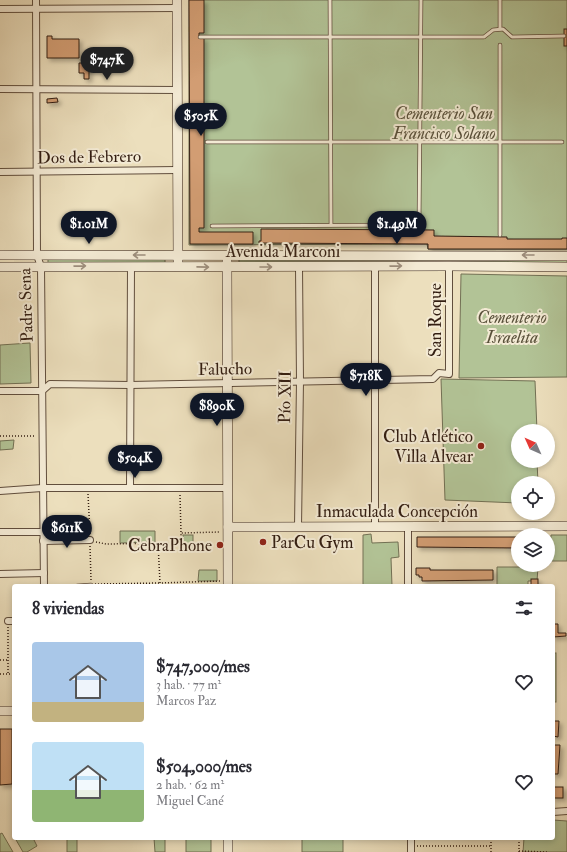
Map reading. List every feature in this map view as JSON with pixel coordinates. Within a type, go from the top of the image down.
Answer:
[{"type":"main road","points":[[177,4],[178,266]]},
{"type":"main road","name":"Avenida Marconi","points":[[0,255],[567,256]]},
{"type":"main road","points":[[226,255],[228,583]]},
{"type":"main road","name":"Avenida Marconi","points":[[0,267],[567,267]]},
{"type":"main road","name":"Inmaculada Concepción","points":[[228,530],[298,527],[567,526]]},
{"type":"main road","points":[[0,711],[12,711]]},
{"type":"main road","points":[[228,840],[228,852]]},
{"type":"street","name":"Padre Sena","points":[[36,0],[37,255],[41,267],[44,584]]},
{"type":"street","points":[[0,9],[177,4]]},
{"type":"street","points":[[0,89],[178,90]]},
{"type":"street","name":"Dos de Febrero","points":[[0,172],[178,170]]},
{"type":"street","points":[[130,488],[131,266]]},
{"type":"street","points":[[375,266],[375,527]]},
{"type":"street","name":"San Roque","points":[[449,266],[449,374]]},
{"type":"street","name":"Pío XII","points":[[298,527],[300,381],[299,267]]},
{"type":"street","name":"Falucho","points":[[0,391],[42,390],[50,384],[130,385],[227,382],[432,380],[439,373],[449,374]]},
{"type":"street","points":[[0,490],[42,488],[228,488]]},
{"type":"street","points":[[408,526],[408,584]]},
{"type":"street","points":[[0,532],[43,532]]},
{"type":"street","points":[[43,541],[90,540]]},
{"type":"street","points":[[0,574],[44,573]]},
{"type":"street","points":[[555,812],[567,811]]},
{"type":"lane","points":[[330,0],[331,225]]},
{"type":"lane","points":[[212,226],[419,225],[421,0]]},
{"type":"lane","points":[[500,0],[500,29]]},
{"type":"lane","points":[[200,36],[484,37],[493,30],[500,29],[503,29],[512,37],[564,36]]},
{"type":"lane","points":[[500,45],[500,235]]},
{"type":"lane","points":[[207,142],[562,142]]},
{"type":"path","points":[[0,436],[42,436]]},
{"type":"path","points":[[90,540],[106,544],[181,543],[180,488]]},
{"type":"path","points":[[181,533],[228,530]]},
{"type":"path","points":[[158,543],[160,583]]},
{"type":"path","points":[[126,584],[182,582],[228,583]]},
{"type":"path","points":[[8,674],[11,621]]},
{"type":"path","points":[[0,660],[8,660]]},
{"type":"path","points":[[0,674],[12,674]]},
{"type":"path","points":[[491,840],[491,852]]},
{"type":"path","points":[[520,840],[519,852],[547,852]]},
{"type":"path","points":[[411,849],[491,846]]},
{"type":"green space","name":"Cementerio San Francisco Solano","points":[[189,0],[567,0],[567,249],[428,249],[427,244],[189,245]]},
{"type":"green space","points":[[48,259],[165,259],[165,263],[48,263]]},
{"type":"green space","points":[[239,259],[567,259],[567,263],[239,263]]},
{"type":"green space","name":"Cementerio Israelita","points":[[461,274],[567,276],[567,377],[459,378]]},
{"type":"green space","points":[[30,343],[31,383],[0,384],[0,345]]},
{"type":"green space","name":"Club Atlético Villa Alvear","points":[[441,379],[535,381],[537,424],[511,424],[511,468],[537,468],[538,476],[511,476],[511,503],[445,500]]},
{"type":"green space","points":[[14,440],[13,449],[0,450],[0,441]]},
{"type":"green space","points":[[120,531],[155,531],[155,542],[120,543]]},
{"type":"green space","points":[[371,534],[372,543],[398,542],[399,557],[391,558],[392,584],[363,584],[363,535]]},
{"type":"green space","points":[[183,535],[193,535],[193,547],[183,547]]},
{"type":"green space","points":[[555,535],[567,535],[567,561],[555,561]]},
{"type":"green space","points":[[497,567],[511,567],[511,572],[538,572],[537,581],[528,581],[528,584],[497,584]]},
{"type":"green space","points":[[199,570],[217,570],[217,581],[198,581]]},
{"type":"green space","points":[[555,653],[556,653],[555,702]]},
{"type":"green space","points":[[555,820],[567,821],[567,852],[523,852],[524,840],[555,840]]},
{"type":"green space","points":[[2,833],[13,852],[0,852],[0,834]]},
{"type":"green space","points":[[16,840],[34,840],[37,846],[27,852],[23,852]]},
{"type":"green space","points":[[67,840],[77,840],[77,852],[67,852]]},
{"type":"green space","points":[[154,840],[165,840],[165,852],[155,852]]},
{"type":"green space","points":[[186,840],[211,840],[211,852],[186,852]]},
{"type":"green space","points":[[302,840],[343,840],[343,852],[302,852]]},
{"type":"building","points":[[189,0],[204,0],[204,33],[199,33],[199,38],[204,38],[204,228],[199,228],[199,232],[253,232],[253,244],[190,244]]},
{"type":"building","points":[[564,29],[567,29],[567,46],[564,46]]},
{"type":"building","points":[[47,36],[52,36],[52,39],[79,39],[79,58],[47,58]]},
{"type":"building","points":[[79,63],[89,63],[89,79],[84,79],[84,73],[79,73]]},
{"type":"building","points":[[57,98],[58,102],[47,103],[47,99]]},
{"type":"building","points":[[261,229],[434,230],[434,236],[507,237],[507,239],[567,238],[567,249],[428,249],[428,244],[259,243],[259,241],[261,241]]},
{"type":"building","points":[[417,537],[511,537],[511,548],[417,547]]},
{"type":"building","points":[[416,568],[430,568],[430,570],[493,570],[493,580],[422,581],[422,577],[416,575]]},
{"type":"building","points":[[531,579],[538,579],[538,584],[531,584]]},
{"type":"building","points":[[555,624],[558,624],[558,633],[566,633],[566,636],[555,637]]},
{"type":"building","points":[[555,721],[559,721],[558,737],[555,736]]},
{"type":"building","points":[[0,729],[12,729],[12,784],[0,785]]},
{"type":"building","points":[[555,745],[560,745],[558,774],[555,774]]},
{"type":"building","points":[[555,787],[563,787],[563,798],[555,798]]},
{"type":"place","name":"Club Atlético Villa Alvear","points":[[481,446]]},
{"type":"place","name":"ParCu Gym","points":[[263,542]]},
{"type":"place","name":"CebraPhone","points":[[220,545]]}]
